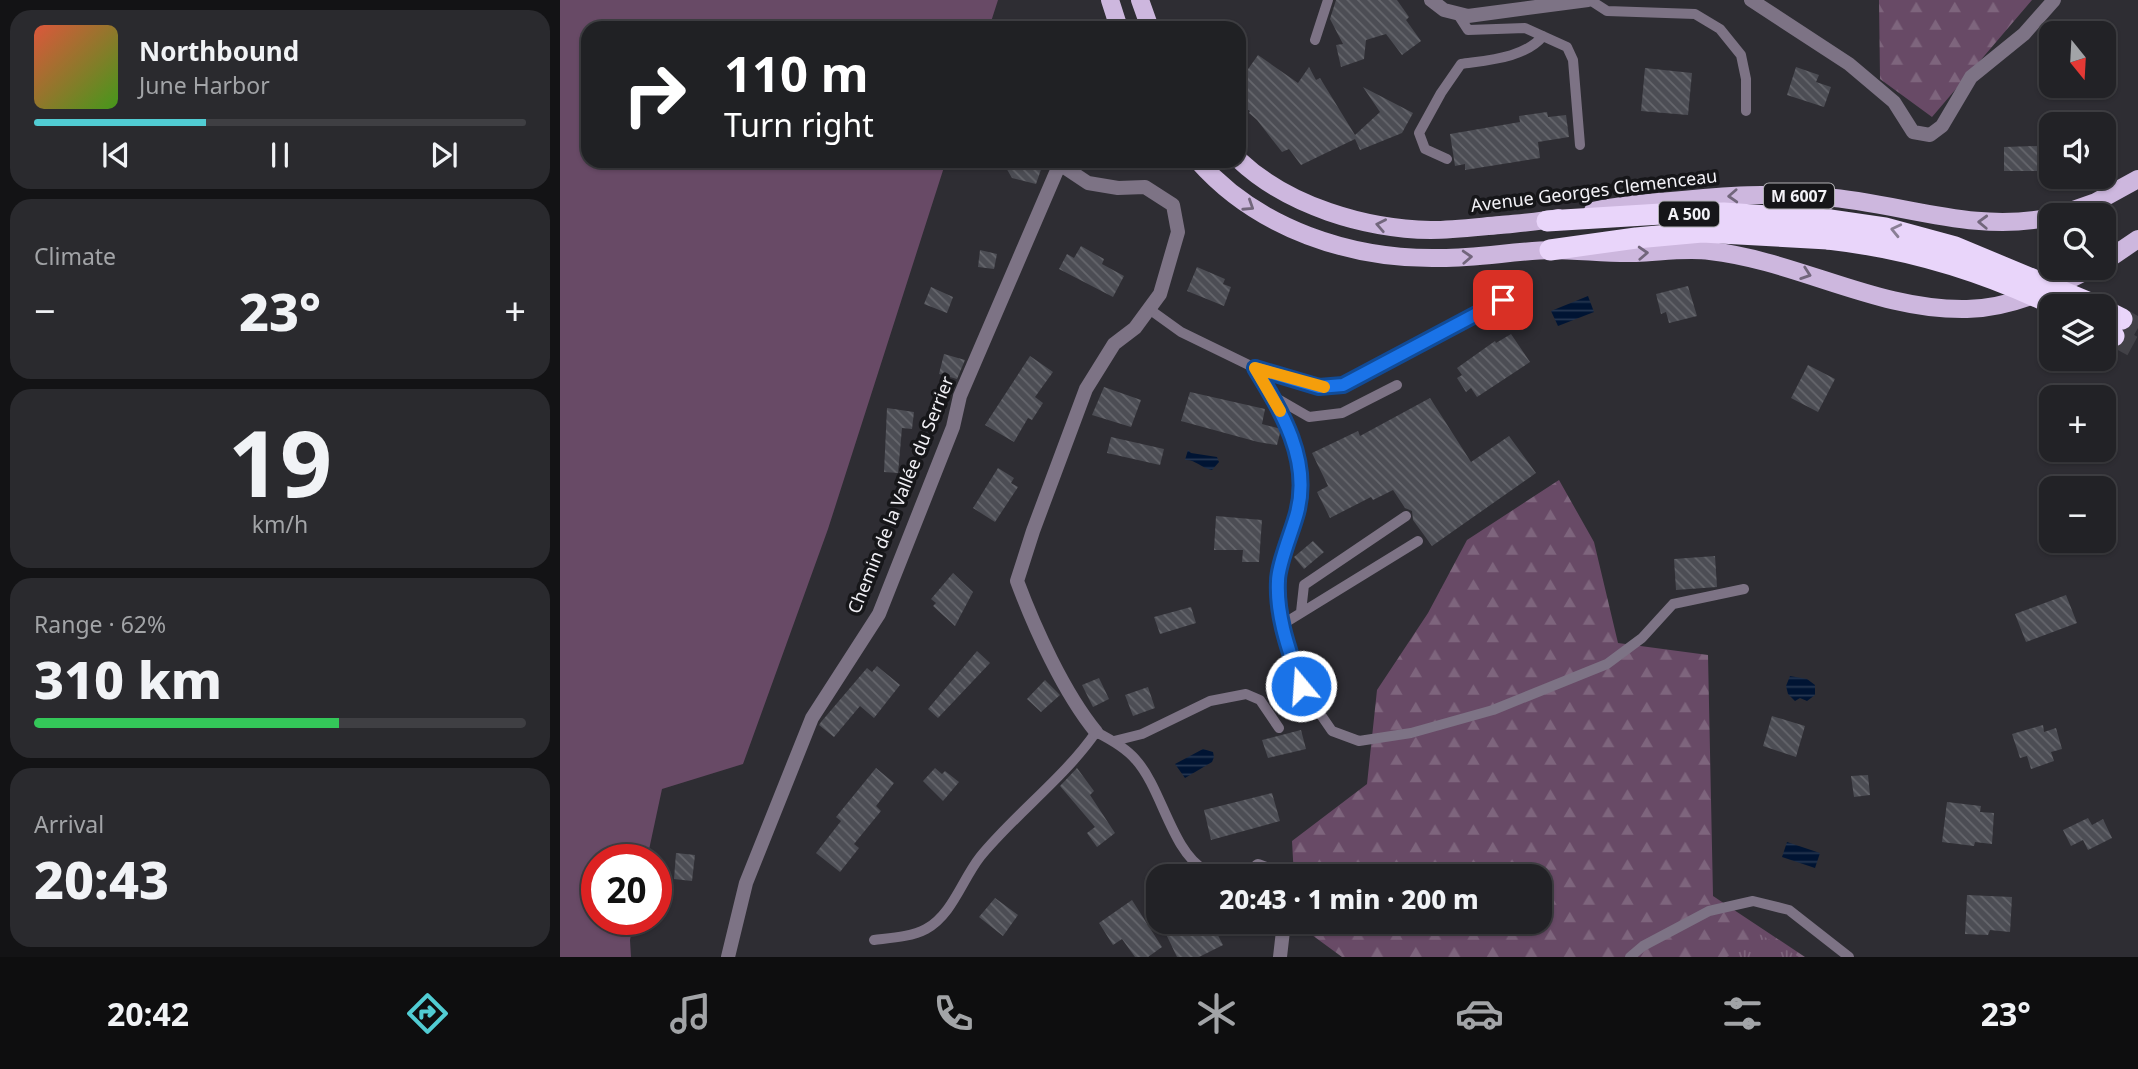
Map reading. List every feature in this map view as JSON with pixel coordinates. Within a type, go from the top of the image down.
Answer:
[{"type":"highway","name":"A 500","points":[[1547,221],[1724,213],[1829,229],[1934,258],[2039,299]]},
{"type":"highway","name":"A 500","points":[[1550,250],[1702,232],[1885,228],[1955,247],[2068,294]]},
{"type":"main road","points":[[1110,0],[1117,21]]},
{"type":"main road","points":[[1140,1],[1147,21]]},
{"type":"main road","name":"Avenue Georges Clemenceau","points":[[1246,165],[1271,185],[1298,199],[1361,221],[1396,228],[1432,230],[1547,221],[1614,206],[1740,196],[1824,197],[1970,222],[2003,223],[2039,218]]},
{"type":"main road","points":[[1205,168],[1229,192],[1260,212],[1324,242],[1356,251],[1438,259],[1550,250],[1634,254],[1709,251],[1777,264],[1889,299],[1930,307],[1969,309],[2000,305],[2033,295],[2066,280]]},
{"type":"main road","points":[[2093,203],[2138,179]]},
{"type":"main road","points":[[2116,254],[2138,239]]},
{"type":"main road","points":[[2116,256],[2138,245]]},
{"type":"street","points":[[1431,0],[1444,10],[1468,16],[1589,0]]},
{"type":"street","points":[[1751,0],[1849,64],[1894,102],[1913,132],[1930,135],[1942,126],[1971,77],[2024,34],[2054,0]]},
{"type":"street","name":"Chemin de la Vallée du Serrier","points":[[728,957],[746,883],[812,718],[878,614],[953,427],[960,396],[1059,168]]},
{"type":"street","points":[[1068,168],[1088,183],[1118,188],[1145,187],[1172,205],[1178,232],[1160,294],[1135,328],[1114,344],[1086,389],[1017,581],[1048,651],[1081,714],[1096,732]]},
{"type":"street","points":[[1280,957],[1283,934]]},
{"type":"lane","points":[[1315,40],[1328,0]]},
{"type":"lane","points":[[1589,0],[1607,11],[1695,14],[1720,30],[1741,55],[1746,79],[1746,111]]},
{"type":"lane","points":[[1457,13],[1468,30],[1525,28],[1567,47],[1573,60],[1580,145]]},
{"type":"lane","points":[[1447,159],[1425,149],[1419,133],[1461,64],[1498,58],[1534,47],[1543,36]]},
{"type":"lane","points":[[1149,309],[1181,332],[1255,368],[1319,387],[1343,385],[1503,300]]},
{"type":"lane","points":[[1255,368],[1288,426],[1300,466],[1301,497],[1278,579],[1283,624],[1301,686],[1332,731],[1359,741],[1411,733],[1493,710],[1607,664],[1642,638],[1673,604],[1744,589]]},
{"type":"lane","points":[[1271,395],[1308,417],[1342,413],[1397,385]]},
{"type":"lane","points":[[1301,612],[1304,585],[1406,516]]},
{"type":"lane","points":[[1283,624],[1418,541]]},
{"type":"lane","points":[[1114,741],[1142,734],[1209,701],[1246,694],[1260,700],[1279,728]]},
{"type":"lane","points":[[874,940],[926,929],[943,916],[979,858],[1085,748],[1096,732],[1114,741],[1136,760],[1155,788],[1185,853],[1199,864]]},
{"type":"lane","points":[[1630,957],[1643,946],[1709,911],[1754,901],[1789,910],[1849,957]]},
{"type":"green space","points":[[560,0],[998,0],[991,21],[581,21],[581,168],[944,168],[828,529],[743,764],[662,789],[650,844],[581,844],[581,935],[631,935],[631,957],[560,957]]},
{"type":"green space","points":[[1879,0],[2032,0],[1932,117],[1880,79]]},
{"type":"green space","points":[[1559,480],[1594,542],[1618,643],[1708,655],[1713,896],[1805,957],[1342,957],[1311,934],[1552,934],[1552,864],[1293,864],[1292,841],[1367,784],[1377,690],[1428,613],[1467,540]]},
{"type":"green space","points":[[1758,933],[1799,957],[1727,957]]},
{"type":"water","points":[[1588,296],[1594,312],[1558,326],[1551,311]]},
{"type":"water","points":[[1188,450],[1191,453],[1217,457],[1219,462],[1212,470],[1208,469],[1185,460]]},
{"type":"water","points":[[1790,676],[1807,679],[1815,685],[1815,695],[1807,701],[1800,698],[1795,701],[1788,694],[1786,686]]},
{"type":"water","points":[[1203,749],[1213,752],[1212,762],[1185,778],[1175,764]]},
{"type":"water","points":[[1787,842],[1820,853],[1815,868],[1782,857]]},
{"type":"building","points":[[1336,0],[1397,0],[1409,17],[1406,20],[1421,41],[1402,55],[1386,34],[1366,40],[1364,59],[1341,67],[1336,45],[1343,44],[1330,19]]},
{"type":"building","points":[[1258,55],[1298,83],[1309,67],[1316,80],[1320,78],[1355,135],[1380,112],[1363,87],[1413,113],[1402,133],[1360,150],[1355,139],[1301,165],[1289,149],[1282,152],[1246,108],[1246,72]]},
{"type":"building","points":[[1796,67],[1819,75],[1816,82],[1831,87],[1824,107],[1787,95]]},
{"type":"building","points":[[1645,68],[1692,73],[1688,115],[1641,111]]},
{"type":"building","points":[[1547,112],[1548,117],[1566,115],[1569,137],[1538,142],[1540,158],[1465,170],[1465,164],[1455,166],[1450,134],[1520,122],[1519,116]]},
{"type":"building","points":[[2038,146],[2039,171],[2004,171],[2004,147]]},
{"type":"building","points":[[1006,168],[1042,168],[1036,184],[1012,178]]},
{"type":"building","points":[[1081,246],[1104,259],[1102,264],[1124,276],[1113,297],[1059,269],[1067,254],[1074,258]]},
{"type":"building","points":[[980,250],[997,254],[994,269],[978,267]]},
{"type":"building","points":[[1197,267],[1225,279],[1223,284],[1231,287],[1224,306],[1187,291]]},
{"type":"building","points":[[1688,286],[1697,316],[1669,323],[1666,312],[1661,314],[1656,294]]},
{"type":"building","points":[[931,287],[953,297],[947,313],[924,304]]},
{"type":"building","points":[[1511,334],[1530,362],[1477,397],[1471,388],[1466,392],[1457,378],[1462,375],[1457,368],[1495,341],[1496,343]]},
{"type":"building","points":[[944,354],[965,360],[957,379],[939,374]]},
{"type":"building","points":[[1030,356],[1053,372],[1035,397],[1043,403],[1032,420],[1028,418],[1014,442],[985,425]]},
{"type":"building","points":[[1808,365],[1835,379],[1818,412],[1791,398]]},
{"type":"building","points":[[1104,387],[1141,400],[1131,427],[1092,415]]},
{"type":"building","points":[[1190,392],[1265,409],[1262,424],[1281,429],[1277,445],[1181,421]]},
{"type":"building","points":[[1430,398],[1471,462],[1509,436],[1536,473],[1432,546],[1413,520],[1412,511],[1405,508],[1393,490],[1373,500],[1371,497],[1330,518],[1317,492],[1328,486],[1312,453],[1358,431],[1360,436]]},
{"type":"building","points":[[887,408],[914,412],[912,429],[902,428],[898,473],[884,472]]},
{"type":"building","points":[[1111,437],[1164,449],[1160,465],[1107,453]]},
{"type":"building","points":[[998,468],[1014,478],[1011,483],[1018,487],[995,522],[973,508]]},
{"type":"building","points":[[1216,516],[1262,520],[1259,562],[1242,562],[1243,550],[1214,550]]},
{"type":"building","points":[[1313,541],[1324,552],[1304,569],[1294,557]]},
{"type":"building","points":[[1715,556],[1717,587],[1676,590],[1674,559]]},
{"type":"building","points":[[953,573],[973,592],[955,626],[933,606],[936,603],[931,599]]},
{"type":"building","points":[[2066,595],[2077,623],[2026,642],[2015,614]]},
{"type":"building","points":[[1191,607],[1196,623],[1160,634],[1154,617]]},
{"type":"building","points":[[977,651],[990,663],[938,718],[928,709]]},
{"type":"building","points":[[877,666],[900,685],[874,718],[860,706],[834,737],[819,725],[867,668],[872,672]]},
{"type":"building","points":[[1099,678],[1109,699],[1093,707],[1082,685]]},
{"type":"building","points":[[1045,680],[1060,695],[1041,712],[1027,699]]},
{"type":"building","points":[[1148,687],[1155,708],[1133,716],[1125,695]]},
{"type":"building","points":[[1772,716],[1805,726],[1796,757],[1763,746]]},
{"type":"building","points":[[2043,725],[2044,732],[2056,728],[2062,749],[2051,752],[2054,761],[2031,769],[2027,756],[2020,758],[2012,734]]},
{"type":"building","points":[[1301,730],[1306,749],[1268,758],[1262,740]]},
{"type":"building","points":[[876,768],[894,783],[876,806],[881,811],[854,844],[859,848],[840,872],[816,853],[841,821],[836,817]]},
{"type":"building","points":[[935,768],[942,774],[945,771],[959,782],[943,801],[923,781]]},
{"type":"building","points":[[1077,768],[1094,791],[1090,795],[1115,833],[1097,847],[1087,833],[1095,827],[1060,786]]},
{"type":"building","points":[[1868,775],[1870,795],[1854,797],[1851,776]]},
{"type":"building","points":[[1272,793],[1280,821],[1211,840],[1204,810]]},
{"type":"building","points":[[1947,802],[1981,806],[1980,812],[1994,813],[1992,844],[1975,842],[1974,846],[1942,842]]},
{"type":"building","points":[[2088,818],[2092,825],[2103,819],[2112,838],[2088,850],[2083,840],[2071,846],[2063,830]]},
{"type":"building","points":[[676,853],[695,855],[692,881],[674,879]]},
{"type":"building","points":[[1967,895],[2012,897],[2010,932],[1990,930],[1988,935],[1965,934]]},
{"type":"building","points":[[995,898],[1018,915],[1003,936],[979,917]]},
{"type":"building","points":[[1132,900],[1146,922],[1146,934],[1154,934],[1162,947],[1148,957],[1135,957],[1122,939],[1113,945],[1099,923]]},
{"type":"building","points":[[1166,934],[1217,934],[1223,945],[1199,957],[1177,957]]},
{"type":"tunnel","points":[[2122,319],[2138,328]]},
{"type":"tunnel","points":[[2116,337],[2138,349]]},
{"type":"slow traffic","points":[[1280,411],[1255,368],[1324,387]]},
{"type":"route","points":[[1301,686],[1284,635],[1278,579],[1301,497],[1300,466],[1288,426],[1255,368],[1319,387],[1343,385],[1503,300]]}]
